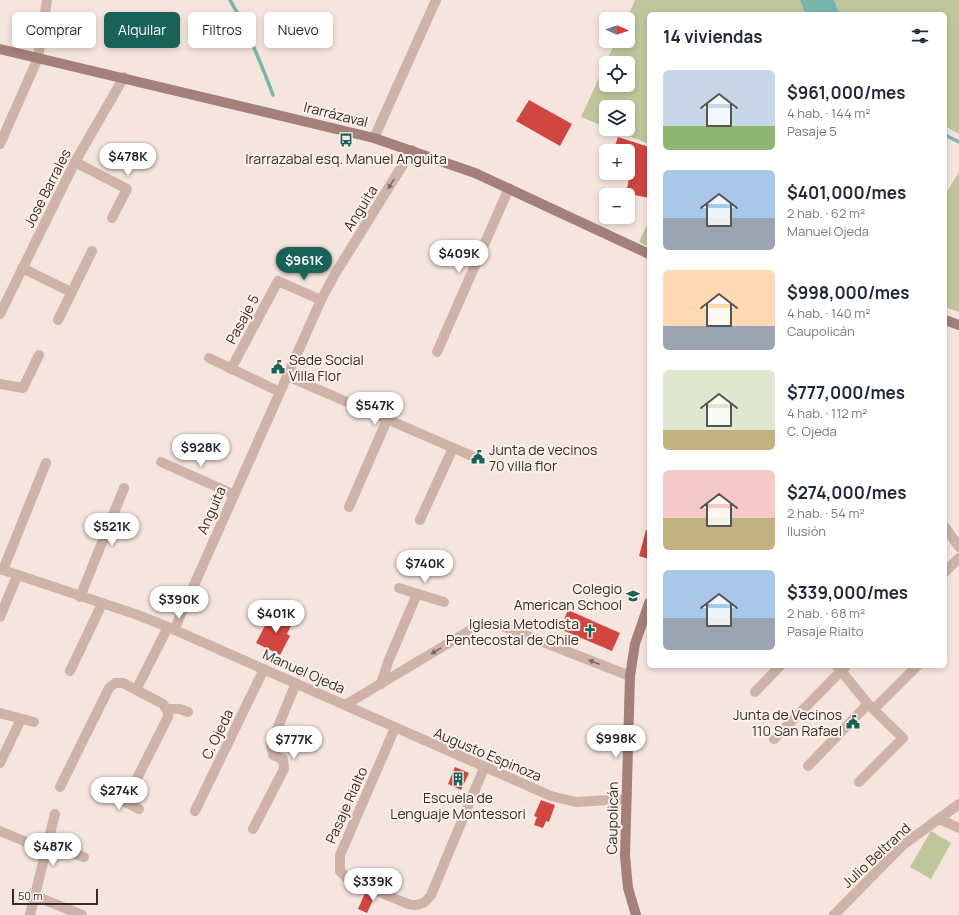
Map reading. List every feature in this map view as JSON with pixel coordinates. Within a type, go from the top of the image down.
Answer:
[{"type":"main road","name":"Irarrázaval","points":[[0,49],[124,77],[374,138],[475,173],[647,253]]},
{"type":"main road","points":[[947,321],[959,325]]},
{"type":"main road","name":"Caupolicán","points":[[636,915],[631,903],[626,872],[626,799],[630,676],[635,644],[647,609]]},
{"type":"street","points":[[0,144],[38,58],[47,0]]},
{"type":"street","points":[[374,138],[436,0]]},
{"type":"street","name":"Jose Barrales","points":[[0,314],[75,162],[124,77]]},
{"type":"street","name":"Anguita","points":[[136,690],[171,628],[321,300],[335,274],[412,150]]},
{"type":"street","points":[[75,162],[127,189],[112,218]]},
{"type":"street","points":[[437,352],[509,188]]},
{"type":"street","points":[[58,320],[92,251]]},
{"type":"street","points":[[22,268],[71,292]]},
{"type":"street","name":"Pasaje 5","points":[[231,369],[278,281],[321,300]]},
{"type":"street","points":[[0,384],[23,388],[39,355]]},
{"type":"street","points":[[209,358],[280,392]]},
{"type":"street","points":[[287,376],[472,456]]},
{"type":"street","points":[[349,507],[388,420]]},
{"type":"street","points":[[420,520],[453,448]]},
{"type":"street","points":[[161,462],[233,494]]},
{"type":"street","points":[[2,570],[46,463]]},
{"type":"street","points":[[80,597],[124,488]]},
{"type":"street","points":[[947,530],[959,547]]},
{"type":"street","points":[[947,570],[959,558]]},
{"type":"street","name":"Manuel Ojeda","points":[[2,570],[171,628],[345,705],[474,628],[488,624],[502,626],[630,676]]},
{"type":"street","points":[[0,617],[17,576]]},
{"type":"street","points":[[399,588],[444,602]]},
{"type":"street","points":[[381,684],[388,662],[417,594]]},
{"type":"street","points":[[70,671],[102,604]]},
{"type":"street","points":[[755,692],[778,668]]},
{"type":"street","points":[[774,739],[841,668],[872,706],[903,738],[859,782]]},
{"type":"street","points":[[808,766],[915,668]]},
{"type":"street","name":"C. Ojeda","points":[[195,811],[264,669]]},
{"type":"street","points":[[60,787],[108,688],[119,683],[163,704],[168,709],[168,717],[125,802]]},
{"type":"street","points":[[253,829],[284,769],[282,759],[273,755],[271,744],[296,683]]},
{"type":"street","name":"Augusto Espinoza","points":[[345,705],[484,768],[559,799],[576,802],[626,799]]},
{"type":"street","points":[[168,709],[180,709],[188,712]]},
{"type":"street","points":[[0,713],[34,722]]},
{"type":"street","points":[[0,763],[21,719]]},
{"type":"street","name":"Pasaje Rialto","points":[[395,728],[340,855],[340,871],[348,879],[408,904],[417,906],[425,902],[431,896],[484,768]]},
{"type":"street","points":[[109,794],[139,809]]},
{"type":"street","name":"Julio Beltrand","points":[[834,915],[903,845],[959,804]]},
{"type":"street","points":[[30,915],[55,814]]},
{"type":"street","points":[[939,819],[959,828]]},
{"type":"street","points":[[0,831],[47,847],[84,857]]},
{"type":"street","points":[[35,896],[82,915]]},
{"type":"green space","points":[[635,0],[800,0],[804,12],[647,12],[647,143],[629,136],[635,136],[635,100],[599,100],[599,124],[581,117],[599,78],[599,92],[635,92],[635,56],[609,56],[613,48],[635,48],[635,12],[630,12]]},
{"type":"green space","points":[[834,0],[959,0],[959,134],[947,127],[947,12],[839,12]]},
{"type":"green space","points":[[959,172],[959,312],[947,308],[947,192]]},
{"type":"green space","points":[[647,225],[647,246],[639,242]]},
{"type":"green space","points":[[931,831],[951,843],[931,879],[910,867]]},
{"type":"water","points":[[800,0],[834,0],[839,12],[804,12]]},
{"type":"building","points":[[529,100],[572,124],[560,146],[516,121]]},
{"type":"building","points":[[618,137],[647,146],[647,198],[635,195],[635,188],[627,188],[629,180],[635,180],[635,144],[616,144]]},
{"type":"building","points":[[646,530],[647,558],[639,556]]},
{"type":"building","name":"Iglesia Metodista Pentecostal de Chile","points":[[568,610],[620,633],[612,651],[560,629]]},
{"type":"building","points":[[287,611],[296,616],[287,634],[290,636],[280,655],[256,643],[269,618],[280,624]]},
{"type":"building","name":"Escuela de Lenguaje Montessori","points":[[455,767],[469,773],[461,790],[448,784]]},
{"type":"building","points":[[541,800],[555,805],[549,822],[546,821],[543,828],[534,825],[537,817],[534,816]]},
{"type":"building","points":[[365,893],[374,898],[367,913],[358,909]]},
{"type":"waterway","points":[[230,0],[237,11],[259,59],[273,95]]},
{"type":"waterway","points":[[947,136],[959,142]]},
{"type":"place","name":"Irarrazabal esq. Manuel Anguita","points":[[346,140]]},
{"type":"place","name":"Sede Social Villa Flor","points":[[278,367]]},
{"type":"place","name":"Junta de vecinos 70 villa flor","points":[[478,457]]},
{"type":"place","name":"Colegio American School","points":[[633,596]]},
{"type":"place","name":"Iglesia Metodista Pentecostal de Chile","points":[[590,631]]},
{"type":"place","name":"Junta de Vecinos 110 San Rafael","points":[[853,722]]},
{"type":"place","name":"Escuela de Lenguaje Montessori","points":[[458,779]]}]
